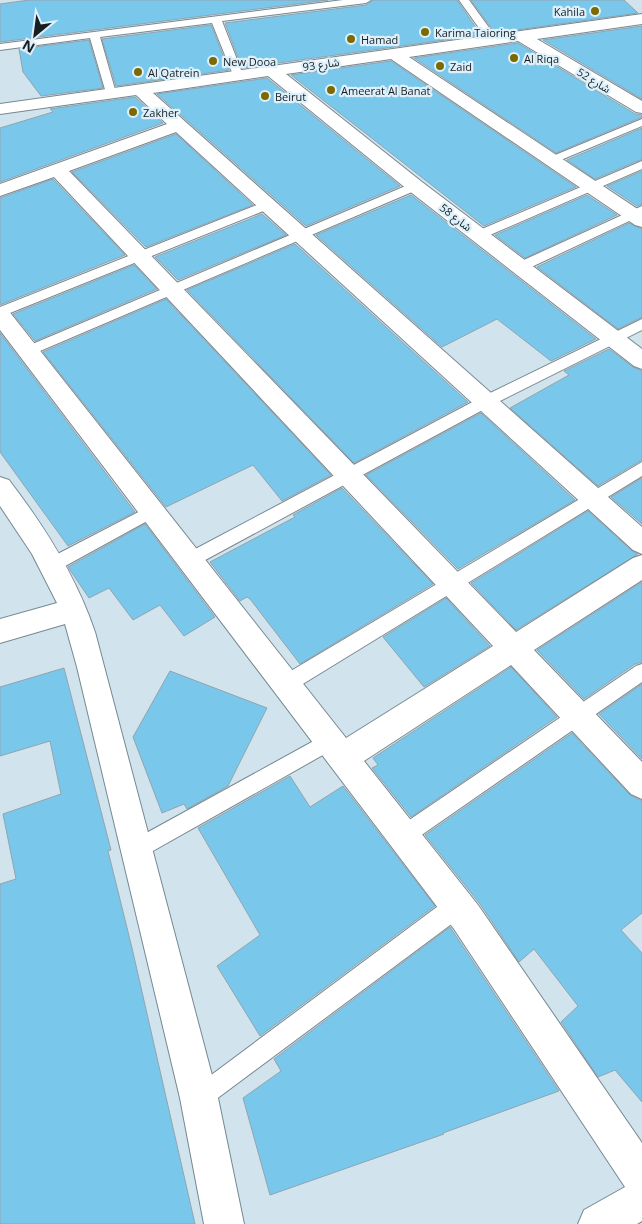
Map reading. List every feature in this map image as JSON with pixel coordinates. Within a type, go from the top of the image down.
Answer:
[{"type":"street","name":"شارع 93","points":[[0,109],[642,20]]},
{"type":"street","name":"شارع 52","points":[[521,36],[642,108]]},
{"type":"street","points":[[394,54],[592,187],[639,215]]},
{"type":"street","name":"شارع 58","points":[[272,71],[415,186],[642,360]]},
{"type":"street","points":[[140,89],[642,543]]},
{"type":"street","points":[[0,190],[180,126]]},
{"type":"street","points":[[57,169],[642,784]]},
{"type":"street","points":[[0,314],[457,906],[642,1177]]},
{"type":"street","points":[[0,487],[32,530],[74,610],[91,667],[200,1098],[224,1224]]},
{"type":"street","points":[[336,749],[513,648],[642,566]]},
{"type":"street","points":[[0,631],[74,610]]},
{"type":"street","points":[[598,1224],[642,1199]]},
{"type":"lane","points":[[0,47],[366,0]]},
{"type":"lane","points":[[464,0],[493,40]]},
{"type":"lane","points":[[216,19],[238,76]]},
{"type":"lane","points":[[94,35],[111,93]]},
{"type":"lane","points":[[552,160],[642,122]]},
{"type":"lane","points":[[479,235],[642,165]]},
{"type":"lane","points":[[28,351],[415,186]]},
{"type":"lane","points":[[0,314],[267,205]]},
{"type":"lane","points":[[520,267],[639,215]]},
{"type":"lane","points":[[190,560],[347,474],[485,402],[642,324]]},
{"type":"lane","points":[[286,684],[642,468]]},
{"type":"lane","points":[[52,565],[152,511]]},
{"type":"lane","points":[[403,836],[642,672]]},
{"type":"lane","points":[[137,849],[336,749]]},
{"type":"lane","points":[[200,1098],[457,906]]},
{"type":"building","points":[[29,0],[328,0],[0,42],[0,4]]},
{"type":"building","points":[[373,0],[457,0],[481,35],[242,68],[225,23],[366,5]]},
{"type":"building","points":[[471,0],[624,0],[638,13],[495,33]]},
{"type":"building","points":[[211,25],[229,70],[116,86],[102,39]]},
{"type":"building","points":[[642,26],[642,99],[543,40]]},
{"type":"building","points":[[89,40],[103,88],[41,96],[23,72],[19,49]]},
{"type":"building","points":[[518,43],[635,114],[642,115],[642,117],[556,153],[414,58]]},
{"type":"building","points":[[391,61],[576,187],[484,226],[291,75]]},
{"type":"building","points":[[267,78],[400,186],[306,226],[157,94]]},
{"type":"building","points":[[135,97],[163,123],[0,182],[0,128],[53,112],[50,109]]},
{"type":"building","points":[[642,128],[642,159],[595,179],[567,160]]},
{"type":"building","points":[[176,134],[253,205],[146,247],[72,172]]},
{"type":"building","points":[[642,171],[642,204],[637,206],[607,186]]},
{"type":"building","points":[[53,179],[125,255],[0,305],[0,198]]},
{"type":"building","points":[[411,195],[596,339],[551,361],[497,319],[442,347],[316,235]]},
{"type":"building","points":[[587,195],[617,215],[525,258],[495,235]]},
{"type":"building","points":[[262,214],[286,235],[178,280],[155,257]]},
{"type":"building","points":[[629,223],[642,229],[642,317],[618,329],[537,267]]},
{"type":"building","points":[[295,244],[468,402],[354,463],[187,290]]},
{"type":"building","points":[[134,265],[157,289],[35,341],[13,314]]},
{"type":"building","points":[[166,299],[331,475],[282,501],[253,465],[166,507],[43,352]]},
{"type":"building","points":[[0,333],[135,512],[68,546],[0,452]]},
{"type":"building","points":[[609,349],[633,367],[642,371],[642,460],[598,486],[510,408],[569,375],[564,371]]},
{"type":"building","points":[[481,413],[575,500],[458,569],[366,475]]},
{"type":"building","points":[[642,478],[642,524],[611,497]]},
{"type":"building","points":[[342,488],[433,584],[300,664],[250,599],[247,597],[240,601],[210,562],[295,517],[293,515]]},
{"type":"building","points":[[588,511],[632,551],[638,554],[516,630],[471,583]]},
{"type":"building","points":[[145,524],[215,617],[184,636],[160,605],[133,620],[109,588],[89,598],[68,567]]},
{"type":"building","points":[[642,582],[642,662],[635,664],[584,699],[537,650]]},
{"type":"building","points":[[446,598],[490,646],[424,687],[383,637]]},
{"type":"building","points":[[511,667],[557,717],[411,817],[372,768],[378,765],[373,758]]},
{"type":"building","points":[[64,668],[111,850],[108,851],[195,1224],[0,1224],[0,884],[16,879],[3,814],[61,794],[50,741],[0,756],[0,687]]},
{"type":"building","points":[[170,671],[267,708],[228,786],[187,809],[184,804],[162,813],[133,737]]},
{"type":"building","points":[[642,684],[642,759],[599,714]]},
{"type":"building","points":[[572,733],[630,795],[642,801],[642,913],[621,930],[642,953],[642,1102],[615,1070],[598,1077],[561,1022],[578,1006],[534,949],[519,962],[480,904],[425,835]]},
{"type":"building","points":[[290,776],[310,807],[343,786],[435,906],[260,1036],[217,966],[260,935],[198,828]]},
{"type":"building","points":[[450,927],[559,1091],[444,1134],[270,1195],[243,1098],[281,1071],[274,1059]]},
{"type":"place","name":"Kahila","points":[[595,11]]},
{"type":"place","name":"Karima Taioring","points":[[425,32]]},
{"type":"place","name":"Hamad","points":[[351,39]]},
{"type":"place","name":"Al Riqa","points":[[514,58]]},
{"type":"place","name":"New Dooa","points":[[213,61]]},
{"type":"place","name":"Zaid","points":[[440,66]]},
{"type":"place","name":"Al Qatrein","points":[[138,72]]},
{"type":"place","name":"Ameerat Al Banat","points":[[331,90]]},
{"type":"place","name":"Beirut","points":[[265,96]]},
{"type":"place","name":"Zakher","points":[[133,112]]}]
